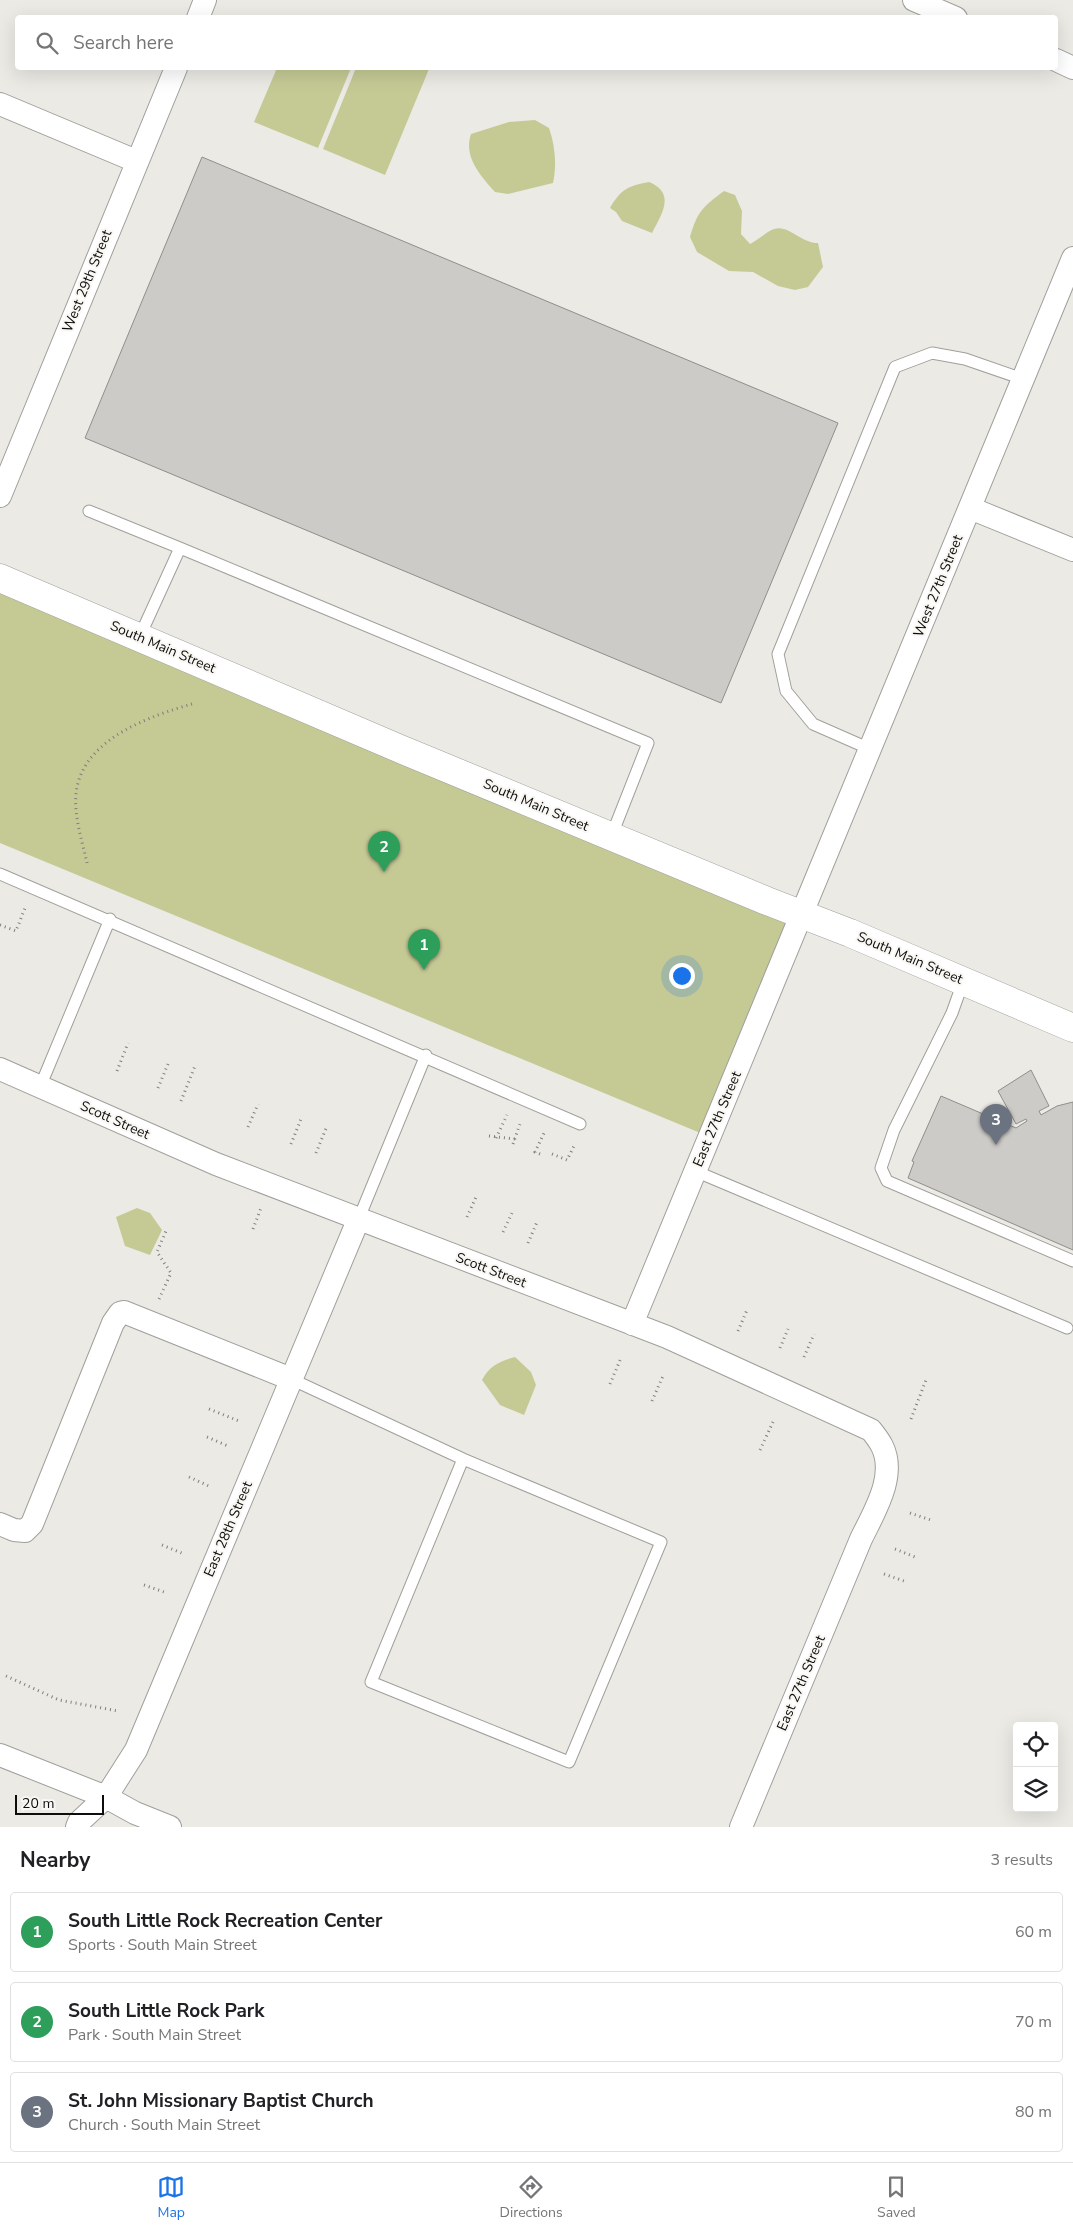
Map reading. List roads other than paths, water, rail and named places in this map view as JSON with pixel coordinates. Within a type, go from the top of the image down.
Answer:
[{"type":"street","points":[[199,15],[205,0]]},
{"type":"street","points":[[914,0],[949,15]]},
{"type":"street","points":[[1058,61],[1073,68]]},
{"type":"street","name":"West 29th Street","points":[[0,496],[136,161],[175,70]]},
{"type":"street","points":[[0,104],[136,161]]},
{"type":"street","name":"West 27th Street","points":[[802,914],[1073,258]]},
{"type":"street","points":[[970,508],[1073,550]]},
{"type":"street","name":"South Main Street","points":[[0,578],[611,837],[802,914],[1073,1028]]},
{"type":"street","name":"East 27th Street","points":[[632,1324],[802,914]]},
{"type":"street","name":"Scott Street","points":[[0,1069],[216,1164],[632,1324],[844,1416],[871,1430],[883,1447],[887,1470],[882,1494],[861,1539]]},
{"type":"street","name":"East 28th Street","points":[[77,1827],[79,1822],[106,1797],[136,1750],[359,1218]]},
{"type":"street","points":[[0,1524],[20,1532],[29,1529],[32,1524],[113,1324],[120,1313],[124,1312],[291,1380]]},
{"type":"street","name":"East 27th Street","points":[[741,1827],[861,1539]]},
{"type":"street","points":[[0,1755],[106,1797],[135,1813],[170,1827]]},
{"type":"lane","points":[[870,749],[813,724],[786,692],[778,654],[821,545],[895,367],[932,353],[965,359],[1023,379]]},
{"type":"lane","points":[[89,511],[648,743],[611,837]]},
{"type":"lane","points":[[140,638],[180,548]]},
{"type":"lane","points":[[0,874],[426,1055],[580,1124]]},
{"type":"lane","points":[[40,1087],[110,920]]},
{"type":"lane","points":[[964,981],[952,1013],[894,1130],[881,1168],[887,1181],[1073,1261]]},
{"type":"lane","points":[[359,1218],[426,1055]]},
{"type":"lane","points":[[695,1171],[1067,1328]]},
{"type":"lane","points":[[291,1380],[463,1458],[662,1542],[569,1762],[371,1682],[463,1458]]},
{"type":"place","name":"South Little Rock Park","points":[[384,872]]},
{"type":"place","name":"South Little Rock Recreation Center","points":[[424,970]]},
{"type":"place","name":"St. John Missionary Baptist Church","points":[[996,1145]]}]
